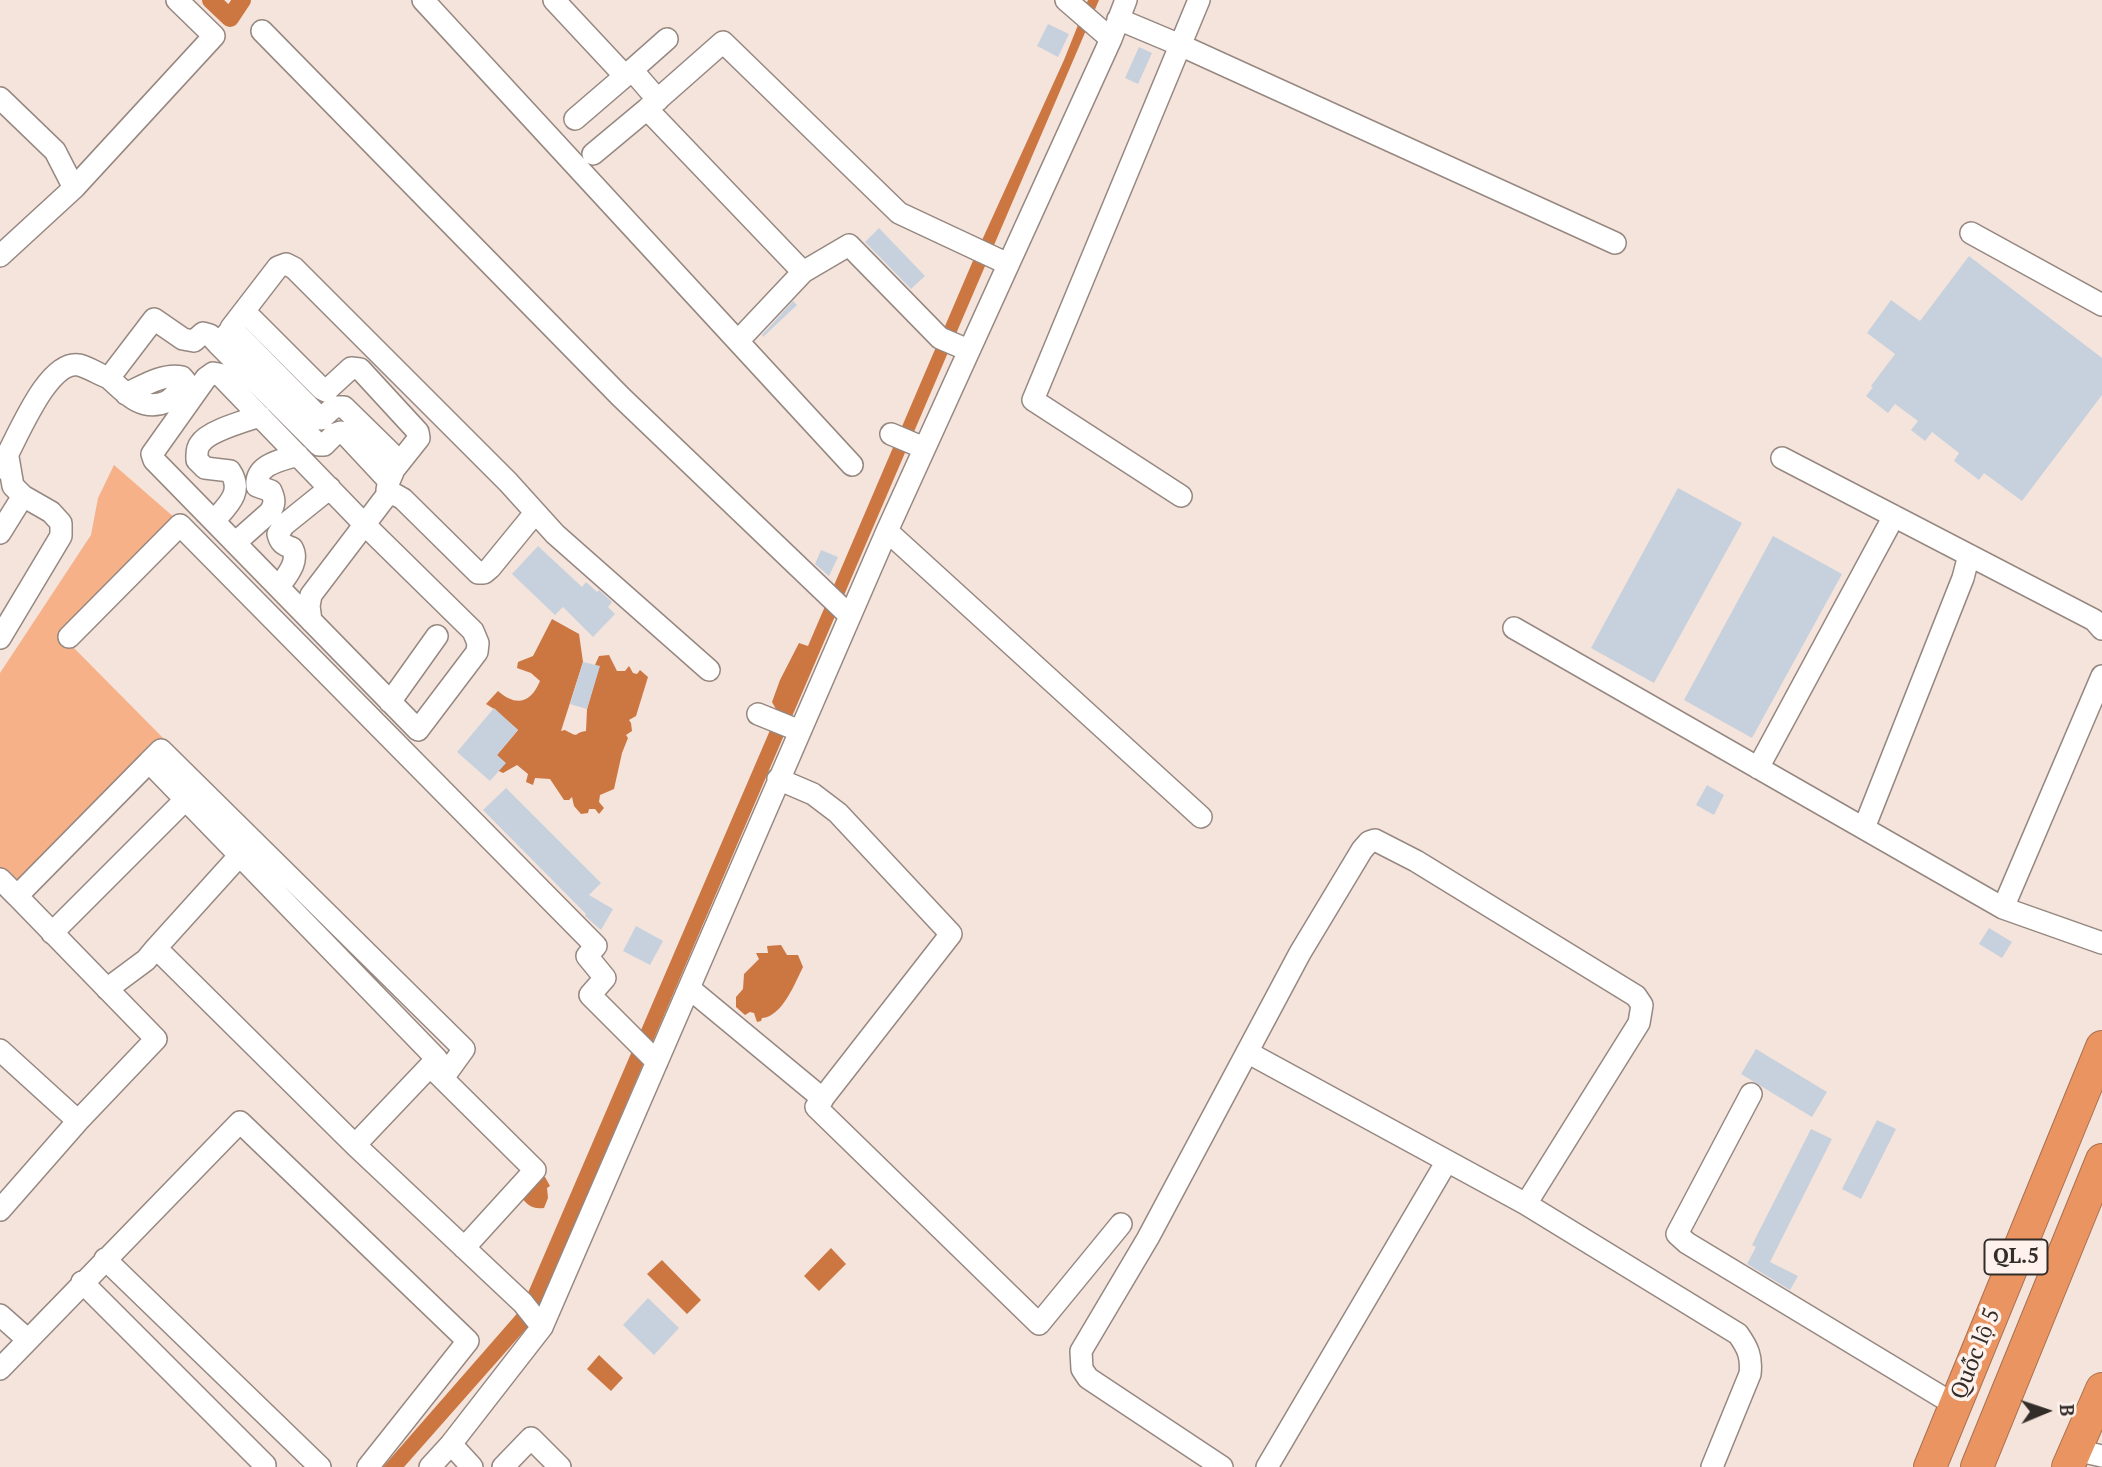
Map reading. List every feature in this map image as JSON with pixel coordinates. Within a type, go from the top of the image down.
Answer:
[{"type":"highway","name":"Quốc lộ 5","points":[[1930,1467],[2102,1047]]},
{"type":"highway","name":"Quốc lộ 5","points":[[1977,1467],[2102,1160]]},
{"type":"highway","points":[[2082,1458],[2102,1390]]},
{"type":"street","points":[[0,256],[74,188],[214,36],[177,0]]},
{"type":"street","points":[[423,0],[852,465]]},
{"type":"street","points":[[554,0],[629,73],[653,105],[803,272]]},
{"type":"street","points":[[1066,0],[1086,17],[1119,19],[1180,45],[1615,243]]},
{"type":"street","points":[[1181,496],[1033,400],[1199,0]]},
{"type":"street","points":[[430,1467],[451,1444],[533,1316],[647,1052],[689,988],[778,779],[780,723],[839,605],[887,531],[905,441],[954,344],[992,256],[1119,19]]},
{"type":"street","points":[[262,31],[621,397],[839,605]]},
{"type":"street","points":[[575,119],[667,39]]},
{"type":"street","points":[[593,154],[723,42],[899,213],[992,256]]},
{"type":"street","points":[[0,98],[55,151],[74,188]]},
{"type":"street","points":[[1971,233],[2102,305]]},
{"type":"street","points":[[738,341],[803,272],[849,245],[954,344]]},
{"type":"street","points":[[109,378],[154,319],[183,339],[194,341],[203,333],[210,335],[232,328],[278,267],[286,264],[294,268],[508,482],[555,534],[709,670]]},
{"type":"street","points":[[232,328],[322,390],[327,391],[351,368],[360,369],[418,432],[419,438],[365,524],[311,595],[311,621]]},
{"type":"street","points":[[232,328],[321,419],[334,407],[344,407],[390,452],[396,460],[391,481],[396,495],[478,573],[484,573],[490,568],[535,513]]},
{"type":"street","points":[[0,638],[61,536],[61,523],[51,512],[23,496],[13,486],[4,463],[40,392],[54,375],[66,367],[78,365],[109,378],[126,394]]},
{"type":"street","points":[[213,373],[219,374],[298,454],[473,631],[478,643],[477,652],[418,730],[154,460],[152,454],[206,378],[213,373]]},
{"type":"street","points":[[214,522],[233,497],[237,487],[236,479],[230,471],[205,468],[197,460],[200,443],[233,425],[260,416]]},
{"type":"street","points":[[235,543],[270,512],[274,505],[275,499],[271,491],[257,486],[260,472],[268,465],[298,454]]},
{"type":"street","points":[[1782,458],[2094,620],[2102,629]]},
{"type":"street","points":[[283,591],[295,554],[292,548],[279,540],[278,534],[284,525],[330,488]]},
{"type":"street","points":[[0,533],[23,496]]},
{"type":"street","points":[[1758,768],[1894,516]]},
{"type":"street","points":[[69,637],[180,524],[596,946],[587,956],[605,978],[590,995],[647,1052]]},
{"type":"street","points":[[887,531],[1201,817]]},
{"type":"street","points":[[1864,828],[1963,578],[1969,555]]},
{"type":"street","points":[[283,591],[298,598],[311,595]]},
{"type":"street","points":[[1514,628],[2003,908],[2102,943]]},
{"type":"street","points":[[390,702],[437,636]]},
{"type":"street","points":[[2003,908],[2102,676]]},
{"type":"street","points":[[17,896],[160,750],[464,1049],[355,1144]]},
{"type":"street","points":[[149,762],[437,1059],[436,1072],[534,1170],[464,1248]]},
{"type":"street","points":[[778,779],[813,794],[838,813],[951,934],[816,1107],[1039,1324],[1121,1224]]},
{"type":"street","points":[[52,933],[186,799]]},
{"type":"street","points":[[1222,1467],[1098,1386],[1085,1374],[1080,1363],[1081,1351],[1148,1238],[1300,953],[1369,842],[1375,840],[1416,861],[1636,996],[1642,1005],[1639,1023],[1525,1203]]},
{"type":"street","points":[[107,989],[146,960],[240,855]]},
{"type":"street","points":[[0,880],[156,1039],[78,1121],[0,1210]]},
{"type":"street","points":[[156,948],[533,1316]]},
{"type":"street","points":[[689,988],[823,1099]]},
{"type":"street","points":[[0,1051],[78,1121]]},
{"type":"street","points":[[1247,1052],[1525,1203],[1738,1334],[1748,1348],[1750,1374],[1712,1467]]},
{"type":"street","points":[[1751,1094],[1677,1234],[1699,1250],[1955,1405]]},
{"type":"street","points":[[0,1369],[240,1122],[468,1341],[368,1467]]},
{"type":"street","points":[[1267,1467],[1447,1161]]},
{"type":"street","points":[[105,1259],[320,1467]]},
{"type":"street","points":[[82,1282],[265,1466],[289,1438]]},
{"type":"street","points":[[0,1315],[27,1339]]},
{"type":"street","points":[[503,1467],[531,1438],[560,1467]]},
{"type":"street","points":[[451,1444],[472,1467]]},
{"type":"shaded area","points":[[1088,0],[1099,0],[533,1321],[404,1467],[383,1467],[521,1309],[774,721],[777,711],[772,702],[780,680],[799,643],[808,646]]},
{"type":"shaded area","points":[[114,465],[183,525],[69,637],[73,647],[167,742],[17,896],[0,879],[0,673],[91,535],[98,498]]},
{"type":"shaded area","points":[[552,619],[579,634],[583,662],[561,731],[575,735],[586,731],[587,709],[599,667],[595,665],[599,656],[609,655],[617,671],[625,671],[629,666],[633,673],[637,674],[640,670],[648,677],[636,716],[629,720],[632,731],[626,735],[628,738],[614,789],[600,795],[599,802],[604,808],[599,814],[595,809],[589,809],[588,813],[581,814],[574,806],[572,797],[564,800],[550,779],[535,778],[533,785],[526,782],[528,774],[517,765],[503,773],[499,771],[497,755],[518,730],[486,704],[498,691],[517,701],[532,694],[540,681],[531,673],[517,668],[518,662],[533,656]]},
{"type":"shaded area","points":[[781,945],[787,955],[798,955],[803,967],[782,1006],[757,1022],[754,1013],[745,1015],[736,1007],[736,997],[743,989],[744,974],[759,959],[756,953],[768,953],[767,946]]},
{"type":"shaded area","points":[[538,1174],[545,1177],[550,1186],[547,1188],[548,1198],[544,1208],[532,1207],[518,1194]]},
{"type":"shaded area","points":[[831,1248],[846,1264],[819,1291],[804,1276]]},
{"type":"shaded area","points":[[662,1260],[701,1300],[687,1314],[647,1274]]},
{"type":"shaded area","points":[[599,1355],[623,1378],[611,1391],[587,1369]]},
{"type":"building","points":[[1048,24],[1069,34],[1058,57],[1037,46]]},
{"type":"building","points":[[1139,47],[1152,53],[1138,84],[1125,78]]},
{"type":"building","points":[[879,228],[925,276],[911,289],[865,242]]},
{"type":"building","points":[[1969,256],[2102,358],[2102,395],[2022,501],[1984,473],[1979,480],[1954,461],[1959,453],[1932,432],[1925,441],[1911,430],[1918,421],[1895,404],[1888,413],[1866,396],[1895,354],[1867,333],[1891,300],[1920,321]]},
{"type":"building","points":[[793,301],[797,305],[763,337],[762,335]]},
{"type":"building","points":[[1678,488],[1742,523],[1654,683],[1591,648]]},
{"type":"building","points":[[1773,536],[1842,574],[1752,738],[1684,700]]},
{"type":"building","points":[[538,546],[582,587],[586,582],[612,602],[608,607],[615,614],[593,637],[563,607],[555,615],[512,574]]},
{"type":"building","points":[[821,550],[838,557],[829,576],[815,564]]},
{"type":"building","points":[[583,662],[600,666],[587,709],[570,704]]},
{"type":"building","points":[[494,708],[518,730],[497,755],[506,763],[490,781],[457,752]]},
{"type":"building","points":[[1707,785],[1724,795],[1714,815],[1696,805]]},
{"type":"building","points":[[506,788],[601,883],[589,895],[613,909],[601,930],[483,810]]},
{"type":"building","points":[[636,926],[663,941],[650,965],[623,951]]},
{"type":"building","points":[[1989,928],[2012,942],[2002,958],[1979,944]]},
{"type":"building","points":[[1756,1049],[1827,1092],[1812,1117],[1741,1074]]},
{"type":"building","points":[[1877,1120],[1896,1129],[1861,1199],[1842,1189]]},
{"type":"building","points":[[1811,1129],[1832,1139],[1770,1262],[1798,1276],[1790,1290],[1747,1264],[1756,1247],[1752,1245]]},
{"type":"building","points":[[648,1298],[679,1328],[654,1355],[623,1325]]},
{"type":"waterway","points":[[211,0],[230,18],[242,0]]}]
